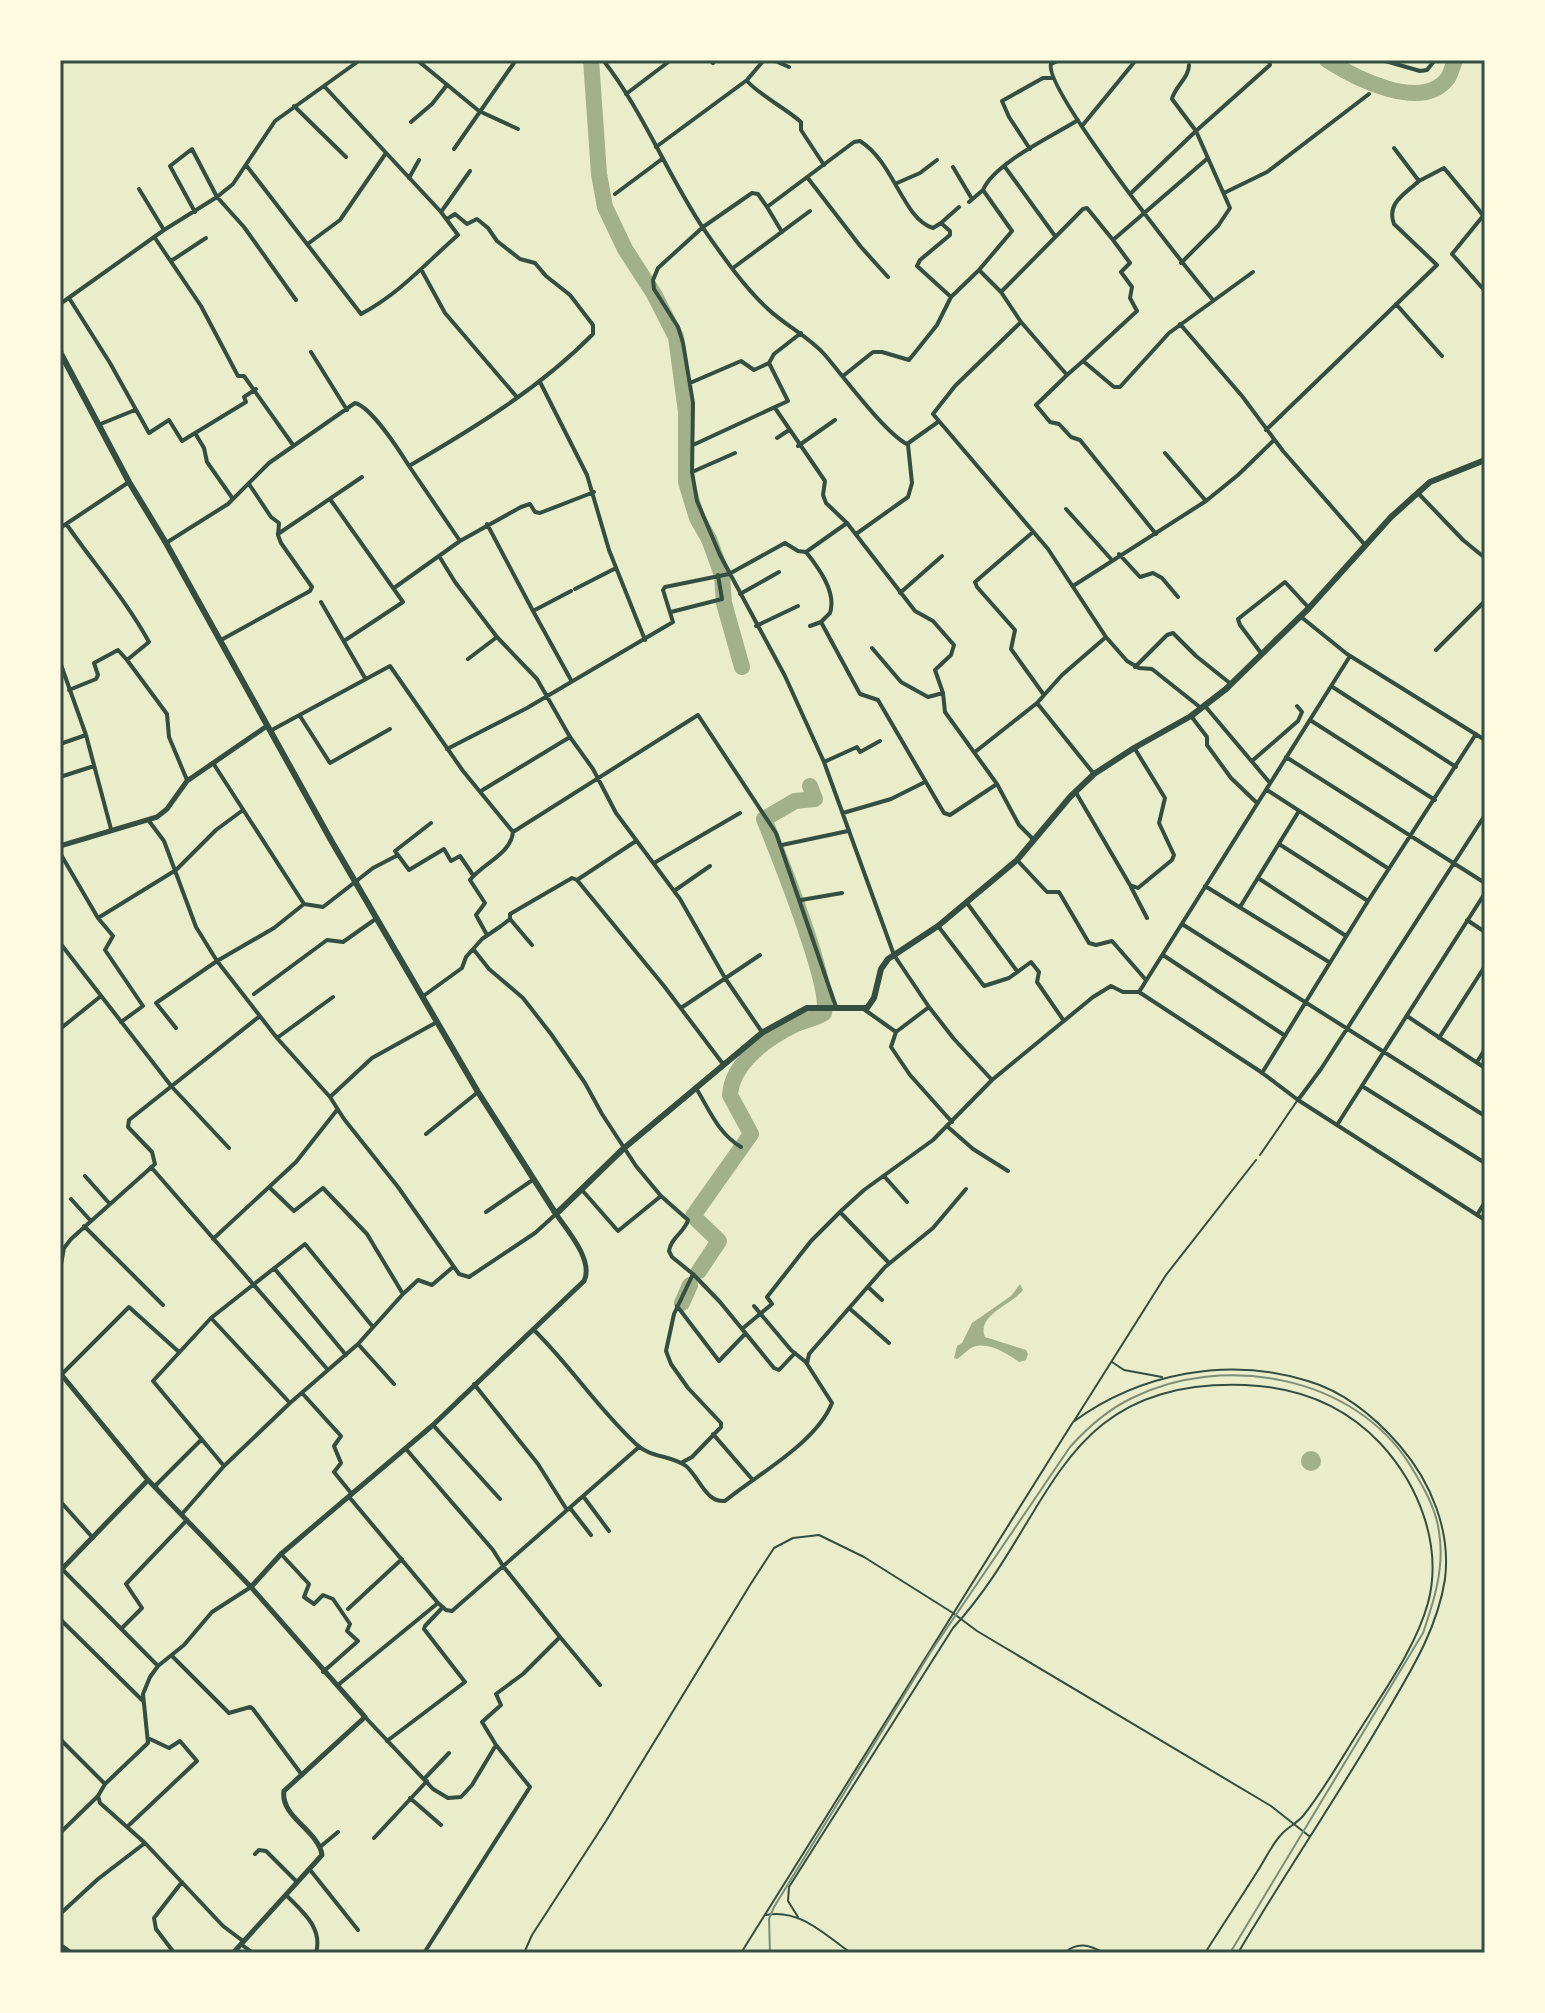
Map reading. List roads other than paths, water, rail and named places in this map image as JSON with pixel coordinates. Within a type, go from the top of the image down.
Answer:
[{"type":"main road","points":[[60,352],[129,482],[422,997],[556,1214],[624,1148],[763,1032],[802,1010],[821,1007],[864,1009],[874,998],[881,969],[894,955],[938,926],[1017,860],[1075,791],[1094,774],[1191,716],[1231,684],[1309,608],[1391,517],[1418,493],[1444,475],[1485,460]]},
{"type":"street","points":[[417,60],[479,111],[518,129]]},
{"type":"street","points":[[454,149],[516,60]]},
{"type":"street","points":[[603,60],[703,227],[733,268],[768,309],[821,351],[900,440],[907,444]]},
{"type":"street","points":[[626,94],[671,60]]},
{"type":"street","points":[[656,147],[747,80],[764,60],[773,60],[789,67]]},
{"type":"street","points":[[1060,60],[1049,68],[1078,120],[1181,263],[1213,300]]},
{"type":"street","points":[[1082,126],[1136,60]]},
{"type":"street","points":[[1130,194],[1270,65],[1269,60]]},
{"type":"street","points":[[1383,60],[1420,71],[1427,70],[1435,60]]},
{"type":"street","points":[[60,304],[233,184],[275,121],[358,61]]},
{"type":"street","points":[[1181,263],[1229,211],[1196,131],[1172,99],[1189,65]]},
{"type":"street","points":[[1030,149],[1002,101],[1043,78],[1052,78]]},
{"type":"street","points":[[747,80],[758,93],[766,95],[801,122],[801,130],[824,165]]},
{"type":"street","points":[[411,122],[432,104],[447,85]]},
{"type":"street","points":[[246,165],[361,314],[422,271],[458,235],[441,212],[324,86]]},
{"type":"street","points":[[1224,193],[1267,172],[1369,94]]},
{"type":"street","points":[[294,106],[346,157]]},
{"type":"street","points":[[953,167],[970,200],[1005,167],[1078,120]]},
{"type":"street","points":[[767,207],[854,142],[860,141],[873,150],[897,183],[914,216],[930,227],[941,223],[959,207]]},
{"type":"street","points":[[1394,148],[1419,181]]},
{"type":"street","points":[[195,212],[170,166],[192,149],[217,197],[244,227],[296,300]]},
{"type":"street","points":[[309,243],[345,214],[386,153]]},
{"type":"street","points":[[1113,240],[1208,158]]},
{"type":"street","points":[[615,194],[662,159]]},
{"type":"street","points":[[409,178],[419,160]]},
{"type":"street","points":[[897,183],[920,173],[937,160]]},
{"type":"street","points":[[1005,167],[1055,236]]},
{"type":"street","points":[[1266,430],[1437,265],[1394,224],[1391,216],[1394,204],[1419,181],[1444,168],[1484,215],[1452,254],[1485,291]]},
{"type":"street","points":[[441,212],[470,171]]},
{"type":"street","points":[[807,177],[888,277]]},
{"type":"street","points":[[139,189],[164,230]]},
{"type":"street","points":[[843,376],[875,351],[909,360],[937,325],[951,297],[1012,231],[983,190]]},
{"type":"street","points":[[782,232],[758,194],[752,193],[703,227],[658,268],[653,280],[654,289],[678,327],[683,343],[690,384],[692,472],[697,501],[724,575],[740,594],[785,676],[824,762],[894,955],[954,1039],[992,1080]]},
{"type":"street","points":[[1001,292],[1085,208],[1130,263],[1121,272],[1133,288],[1130,297],[1137,311],[1036,405],[1050,422],[1059,424],[1071,437],[1080,440],[1156,534]]},
{"type":"street","points":[[733,268],[810,211]]},
{"type":"street","points":[[409,466],[540,382],[593,334],[593,325],[570,295],[535,263],[520,259],[497,241],[477,219],[467,224],[455,214],[447,219]]},
{"type":"street","points":[[941,223],[950,235],[917,266],[951,297]]},
{"type":"street","points":[[155,237],[201,306],[238,376],[244,376],[256,389],[293,445]]},
{"type":"street","points":[[171,261],[206,238]]},
{"type":"street","points":[[979,270],[1001,292],[1021,322],[1067,375]]},
{"type":"street","points":[[422,271],[445,313],[516,397]]},
{"type":"street","points":[[1083,361],[1114,387],[1120,387],[1180,324],[1253,272]]},
{"type":"street","points":[[69,298],[149,433],[169,420],[182,441],[246,402],[244,397],[256,389]]},
{"type":"street","points":[[1396,304],[1442,356]]},
{"type":"street","points":[[1021,322],[933,414],[1033,532],[1106,637],[1135,667],[1152,669],[1203,707],[1270,783]]},
{"type":"street","points":[[1180,324],[1242,396],[1274,440],[1366,546]]},
{"type":"street","points":[[690,384],[741,361],[754,370],[769,363],[774,354],[801,333]]},
{"type":"street","points":[[311,352],[347,410]]},
{"type":"street","points":[[693,445],[789,399],[769,363]]},
{"type":"street","points":[[540,382],[594,492],[616,568],[645,640]]},
{"type":"street","points":[[166,543],[233,499],[269,463],[355,403],[361,405],[409,466],[460,541]]},
{"type":"street","points":[[775,408],[798,446],[825,481],[824,501],[847,523],[917,613],[936,623],[954,645],[954,652],[935,670],[943,693],[945,712],[997,784],[1019,825],[1036,841]]},
{"type":"street","points":[[98,425],[135,410]]},
{"type":"street","points":[[798,446],[835,420]]},
{"type":"street","points":[[907,444],[938,422]]},
{"type":"street","points":[[777,438],[789,430]]},
{"type":"street","points":[[195,433],[207,461],[233,499]]},
{"type":"street","points":[[1073,586],[1206,501],[1274,440]]},
{"type":"street","points":[[856,534],[908,497],[912,483],[907,444]]},
{"type":"street","points":[[692,472],[735,453]]},
{"type":"street","points":[[1165,453],[1206,501]]},
{"type":"street","points":[[278,535],[362,477]]},
{"type":"street","points":[[60,528],[129,482]]},
{"type":"street","points":[[219,641],[310,591],[312,587],[278,535],[280,523],[271,517],[248,483]]},
{"type":"street","points":[[394,588],[487,524],[529,504],[540,513],[594,492]]},
{"type":"street","points":[[1418,493],[1463,540],[1484,554]]},
{"type":"street","points":[[330,499],[403,602],[344,641]]},
{"type":"street","points":[[1066,509],[1111,559]]},
{"type":"street","points":[[447,749],[548,695],[673,622],[663,590],[665,587],[724,575],[785,543],[806,552],[847,523]]},
{"type":"street","points":[[487,524],[571,680]]},
{"type":"street","points":[[67,525],[136,618],[149,642],[127,660]]},
{"type":"street","points":[[1033,532],[975,582],[1015,630],[1011,649],[1044,695]]},
{"type":"street","points":[[806,552],[822,575],[832,601],[832,610],[821,622],[810,626]]},
{"type":"street","points":[[1119,554],[1140,577],[1153,573],[1162,578],[1178,597]]},
{"type":"street","points":[[439,556],[497,637],[527,667],[548,695],[616,813],[674,891],[725,978],[763,1032]]},
{"type":"street","points":[[900,593],[942,556]]},
{"type":"street","points":[[533,611],[616,568]]},
{"type":"street","points":[[740,594],[779,572]]},
{"type":"street","points":[[671,612],[722,599],[724,575]]},
{"type":"street","points":[[1261,653],[1238,621],[1285,582],[1309,608]]},
{"type":"street","points":[[1436,650],[1485,601]]},
{"type":"street","points":[[321,602],[365,678]]},
{"type":"street","points":[[756,626],[798,606]]},
{"type":"street","points":[[1300,616],[1350,656],[1485,740]]},
{"type":"street","points":[[821,622],[857,689],[864,697],[878,700],[944,813],[950,815],[997,784]]},
{"type":"street","points":[[1135,667],[1167,635],[1173,633],[1231,684]]},
{"type":"street","points":[[468,659],[497,637]]},
{"type":"street","points":[[975,752],[1037,703],[1062,675],[1106,637]]},
{"type":"street","points":[[872,648],[901,682],[928,697],[943,693]]},
{"type":"street","points":[[69,690],[96,679],[98,675],[93,663],[117,650],[167,714],[169,737],[187,781]]},
{"type":"street","points":[[1140,993],[1350,656]]},
{"type":"street","points":[[60,662],[86,735],[111,829]]},
{"type":"street","points":[[60,846],[111,829],[149,821],[167,809],[187,781],[268,728],[300,716],[365,678],[391,667],[447,749],[513,832]]},
{"type":"street","points":[[1331,686],[1456,767]]},
{"type":"street","points":[[1037,703],[1094,774]]},
{"type":"street","points":[[1252,761],[1298,721],[1302,712],[1297,706]]},
{"type":"street","points":[[487,935],[476,916],[485,905],[470,883],[473,875],[505,848],[513,832],[696,715],[701,717],[782,845],[833,1007]]},
{"type":"street","points":[[300,716],[330,763],[390,729]]},
{"type":"street","points":[[1191,716],[1207,737],[1207,745],[1221,765],[1257,803]]},
{"type":"street","points":[[1310,720],[1435,800]]},
{"type":"street","points":[[1262,1073],[1476,734]]},
{"type":"street","points":[[60,744],[86,735]]},
{"type":"street","points":[[481,791],[570,737]]},
{"type":"street","points":[[824,762],[857,747],[860,752],[880,741]]},
{"type":"street","points":[[1130,885],[1138,888],[1174,857],[1159,823],[1165,798],[1134,748]]},
{"type":"street","points":[[1286,757],[1485,883]]},
{"type":"street","points":[[213,763],[304,904]]},
{"type":"street","points":[[60,777],[94,766]]},
{"type":"street","points":[[843,813],[891,799],[925,782]]},
{"type":"street","points":[[1266,790],[1389,869]]},
{"type":"street","points":[[1075,791],[1147,918]]},
{"type":"street","points":[[98,918],[176,870],[216,830],[243,810]]},
{"type":"street","points":[[1240,907],[1299,811]]},
{"type":"street","points":[[654,863],[740,813]]},
{"type":"street","points":[[1298,1100],[1485,815]]},
{"type":"street","points":[[60,1833],[145,1746],[149,1739],[144,1689],[158,1666],[172,1656],[212,1612],[251,1587],[281,1554],[433,1425],[584,1281],[587,1274],[573,1238],[556,1214],[535,1233],[469,1277],[462,1276],[453,1267],[330,1097],[277,1038],[217,961],[196,927],[164,841],[149,821]]},
{"type":"street","points":[[431,823],[395,851],[409,870],[444,849],[451,861],[460,856],[473,875]]},
{"type":"street","points":[[782,845],[848,831]]},
{"type":"street","points":[[577,880],[636,841]]},
{"type":"street","points":[[1279,844],[1368,901]]},
{"type":"street","points":[[60,853],[98,918],[113,936],[105,950],[143,1006],[121,1022]]},
{"type":"street","points":[[176,1028],[156,1003],[217,961],[274,928],[304,904],[323,907],[373,868],[398,855]]},
{"type":"street","points":[[1017,860],[1047,892],[1059,892],[1089,943],[1096,945],[1112,941],[1146,980]]},
{"type":"street","points":[[674,891],[710,866]]},
{"type":"street","points":[[422,997],[461,968],[466,957],[487,935],[510,919],[510,914],[550,894],[572,878],[577,880],[681,1008],[723,1064]]},
{"type":"street","points":[[1258,878],[1346,936]]},
{"type":"street","points":[[1205,886],[1330,963]]},
{"type":"street","points":[[800,900],[842,893]]},
{"type":"street","points":[[1337,1125],[1485,893]]},
{"type":"street","points":[[967,903],[1017,971]]},
{"type":"street","points":[[254,994],[327,940],[342,942],[377,918]]},
{"type":"street","points":[[510,919],[532,945]]},
{"type":"street","points":[[1467,920],[1485,932]]},
{"type":"street","points":[[1182,924],[1485,1116]]},
{"type":"street","points":[[938,926],[981,984],[998,983],[1031,962],[1039,972],[1037,982],[1064,1021]]},
{"type":"street","points":[[60,943],[172,1087],[229,1148]]},
{"type":"street","points":[[474,950],[489,969],[523,998],[585,1083],[624,1148],[661,1196],[688,1220],[673,1239],[669,1251],[672,1257],[696,1276],[774,1368],[779,1370],[795,1353]]},
{"type":"street","points":[[681,1008],[760,955]]},
{"type":"street","points":[[1162,955],[1284,1035]]},
{"type":"street","points":[[1439,1038],[1485,966]]},
{"type":"street","points":[[677,1306],[719,1361],[772,1304],[767,1297],[811,1241],[840,1212],[950,1125],[992,1080],[1093,997],[1111,986],[1123,992],[1140,993],[1298,1100],[1485,1220]]},
{"type":"street","points":[[60,1029],[101,996]]},
{"type":"street","points":[[277,1038],[333,997]]},
{"type":"street","points":[[929,1007],[896,1032],[891,1047],[950,1125],[983,1156],[1008,1171]]},
{"type":"street","points":[[864,1009],[896,1032]]},
{"type":"street","points":[[60,1270],[64,1248],[90,1220],[155,1164],[155,1157],[127,1123],[260,1016]]},
{"type":"street","points":[[1407,1016],[1485,1068]]},
{"type":"street","points":[[330,1097],[372,1058],[437,1022]]},
{"type":"street","points":[[1477,1062],[1485,1049]]},
{"type":"street","points":[[1362,1086],[1485,1163]]},
{"type":"street","points":[[696,1088],[722,1132],[741,1147]]},
{"type":"street","points":[[426,1134],[478,1092]]},
{"type":"street","points":[[213,1239],[296,1162],[337,1110]]},
{"type":"street","points":[[151,1167],[328,1370]]},
{"type":"street","points":[[85,1176],[109,1203]]},
{"type":"street","points":[[884,1176],[907,1202]]},
{"type":"street","points":[[486,1212],[534,1179]]},
{"type":"street","points":[[270,1188],[294,1211],[323,1188],[367,1234],[403,1294]]},
{"type":"street","points":[[807,1364],[815,1346],[889,1263],[933,1228],[966,1189]]},
{"type":"street","points":[[582,1190],[618,1231],[661,1196]]},
{"type":"street","points":[[71,1199],[90,1220]]},
{"type":"street","points":[[1477,1215],[1485,1202]]},
{"type":"street","points":[[840,1212],[889,1263]]},
{"type":"street","points":[[84,1226],[163,1305]]},
{"type":"street","points":[[224,1466],[153,1382],[211,1318],[305,1244],[373,1327]]},
{"type":"street","points":[[122,1628],[142,1608],[126,1584],[224,1466],[358,1344],[418,1280],[432,1285],[453,1267]]},
{"type":"street","points":[[274,1268],[346,1355]]},
{"type":"street","points":[[681,1463],[692,1457],[721,1427],[720,1419],[688,1388],[666,1351],[677,1306],[696,1276]]},
{"type":"street","points":[[868,1287],[882,1300]]},
{"type":"street","points":[[533,1329],[639,1447],[681,1463],[696,1476],[711,1497],[720,1502],[807,1438],[831,1407],[831,1400],[807,1364],[754,1306]]},
{"type":"street","points":[[179,1352],[129,1307],[60,1374],[148,1480],[251,1587],[387,1741],[441,1795],[461,1797],[472,1785],[496,1745]]},
{"type":"street","points":[[849,1308],[889,1343]]},
{"type":"street","points":[[211,1318],[290,1403]]},
{"type":"street","points":[[358,1344],[394,1384]]},
{"type":"street","points":[[474,1384],[591,1535]]},
{"type":"street","points":[[302,1393],[341,1436],[334,1446],[341,1463],[334,1472],[442,1607],[455,1610],[639,1447]]},
{"type":"street","points":[[433,1425],[500,1499]]},
{"type":"street","points":[[713,1434],[752,1479]]},
{"type":"street","points":[[155,1486],[201,1440]]},
{"type":"street","points":[[406,1449],[493,1550],[600,1685]]},
{"type":"street","points":[[148,1480],[61,1570],[158,1666]]},
{"type":"street","points":[[583,1496],[609,1531]]},
{"type":"street","points":[[60,1501],[93,1538]]},
{"type":"street","points":[[281,1554],[309,1584],[304,1597],[314,1604],[323,1595],[333,1599],[350,1624],[347,1631],[358,1641],[323,1672]]},
{"type":"street","points":[[348,1609],[402,1559]]},
{"type":"street","points":[[337,1686],[442,1607]]},
{"type":"street","points":[[387,1741],[465,1682],[424,1629],[442,1607]]},
{"type":"street","points":[[60,1619],[143,1701]]},
{"type":"street","points":[[424,1953],[530,1787],[496,1745],[482,1722],[501,1706],[496,1695],[523,1674],[560,1637]]},
{"type":"street","points":[[172,1656],[229,1713],[250,1707],[253,1709],[302,1775]]},
{"type":"street","points":[[233,1953],[311,1871],[322,1855],[320,1847],[283,1799],[284,1791],[365,1717]]},
{"type":"street","points":[[60,1739],[105,1784]]},
{"type":"street","points":[[127,1827],[197,1761],[180,1741],[169,1748],[149,1739]]},
{"type":"street","points":[[374,1838],[449,1753]]},
{"type":"street","points":[[98,1796],[100,1803],[145,1843],[223,1926],[253,1953]]},
{"type":"street","points":[[410,1798],[441,1825]]},
{"type":"street","points":[[320,1847],[338,1832]]},
{"type":"street","points":[[60,1914],[104,1874],[145,1843]]},
{"type":"street","points":[[255,1854],[259,1850],[266,1851],[299,1883]]},
{"type":"street","points":[[311,1871],[358,1930]]},
{"type":"street","points":[[171,1953],[172,1950],[156,1929],[154,1918],[182,1882]]},
{"type":"street","points":[[287,1896],[316,1931],[316,1953]]},
{"type":"street","points":[[60,1945],[71,1953]]},
{"type":"lane","points":[[1260,1155],[1298,1100]]},
{"type":"lane","points":[[741,1953],[1111,1361],[1189,1243],[1256,1160]]},
{"type":"lane","points":[[1111,1361],[1124,1370],[1164,1377]]},
{"type":"lane","points":[[1073,1422],[1094,1406],[1164,1377],[1211,1370],[1256,1370],[1316,1383],[1366,1411],[1410,1457],[1434,1499],[1446,1557],[1439,1609],[1413,1667],[1238,1953]]},
{"type":"lane","points":[[798,1917],[788,1901],[789,1887],[1050,1482],[1084,1439],[1124,1410],[1162,1394],[1213,1384],[1271,1387],[1313,1397],[1348,1414],[1393,1457],[1409,1484],[1428,1528],[1433,1573],[1420,1624],[1383,1692],[1301,1818],[1277,1839],[1205,1953]]},
{"type":"lane","points":[[524,1953],[532,1935],[774,1548],[784,1541],[804,1535],[828,1539],[864,1557],[1271,1806],[1310,1837]]},
{"type":"lane","points":[[765,1915],[778,1912],[798,1917],[851,1953]]},
{"type":"lane","points":[[1064,1953],[1079,1945],[1091,1945],[1104,1953]]},
{"type":"waterway","points":[[591,60],[599,174],[605,207],[625,249],[654,294],[676,337],[686,412],[686,482],[697,518],[709,539],[722,575],[724,603],[742,667]]},
{"type":"waterway","points":[[1327,60],[1371,83],[1406,92],[1436,88],[1448,78],[1455,60]]},
{"type":"waterway","points":[[699,1271],[719,1241],[693,1216],[751,1134],[730,1095],[737,1072],[753,1053],[773,1037],[824,1013],[820,976],[812,949],[764,819],[795,801],[815,799],[810,786]]},
{"type":"waterway","points":[[682,1303],[690,1285]]},
{"type":"tram line","points":[[770,1953],[769,1919],[774,1907],[930,1653],[1070,1447],[1098,1420],[1132,1398],[1168,1384],[1206,1377],[1245,1376],[1284,1381],[1321,1392],[1356,1410],[1386,1434],[1410,1465],[1428,1497],[1437,1523],[1441,1558],[1423,1633],[1230,1953]]}]
